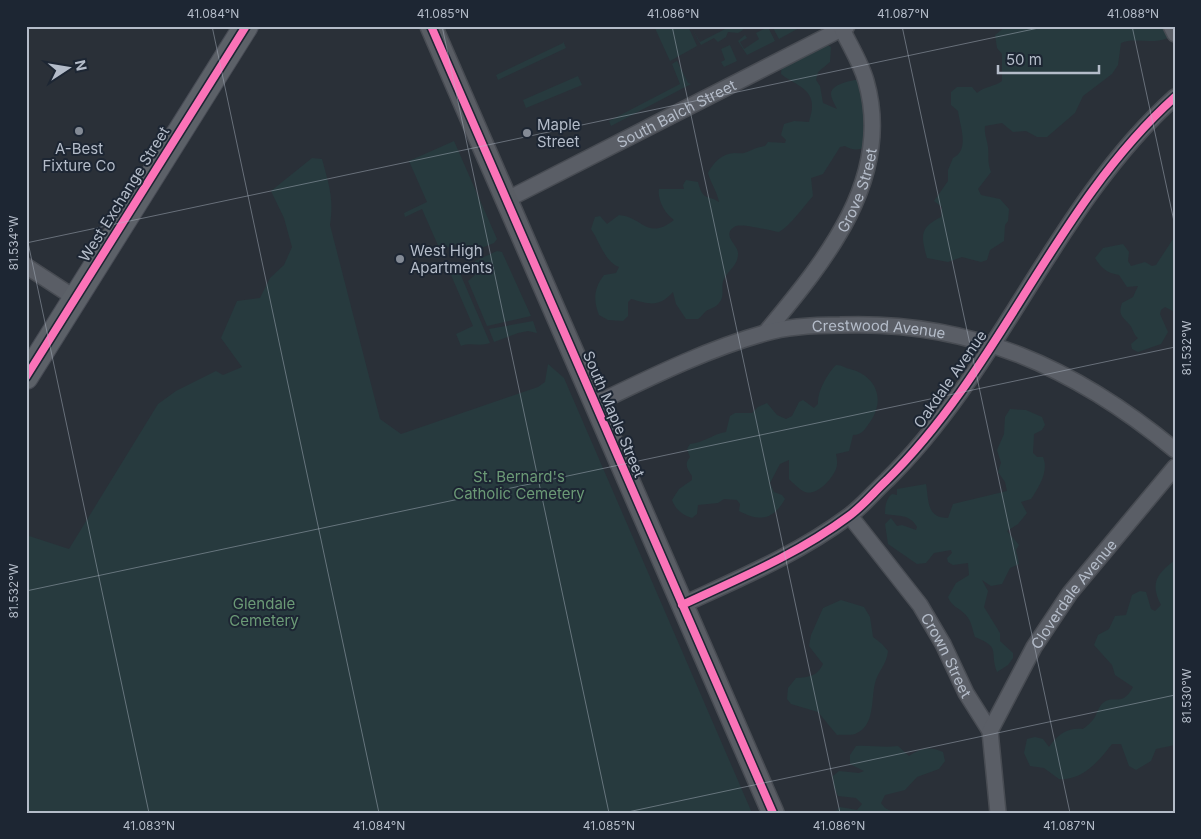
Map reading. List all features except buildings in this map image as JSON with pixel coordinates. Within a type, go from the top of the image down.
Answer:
[{"type":"main road","name":"West Exchange Street","points":[[26,377],[246,26]]},
{"type":"main road","name":"South Maple Street","points":[[431,26],[773,813]]},
{"type":"street","points":[[1171,26],[1175,34]]},
{"type":"street","name":"South Balch Street","points":[[506,200],[844,28]]},
{"type":"street","name":"Grove Street","points":[[766,332],[818,268],[842,229],[856,201],[870,155],[873,122],[871,101],[862,71],[844,28]]},
{"type":"street","name":"Oakdale Avenue","points":[[682,605],[792,553],[850,516],[922,443],[959,394],[1112,164],[1156,114],[1175,97]]},
{"type":"street","points":[[26,266],[75,298]]},
{"type":"street","name":"Crestwood Avenue","points":[[595,404],[716,350],[766,332],[822,325],[883,325],[935,331],[992,343],[1081,384],[1120,407],[1175,450]]},
{"type":"street","name":"Cloverdale Avenue","points":[[990,732],[1034,647],[1065,600],[1175,467]]},
{"type":"street","name":"Crown Street","points":[[850,516],[920,606],[943,644],[966,693],[990,732],[998,813]]},
{"type":"green space","points":[[654,26],[688,26],[697,46],[670,61]]},
{"type":"green space","points":[[731,26],[741,26],[743,30],[738,33],[728,32],[726,37],[718,42],[714,38],[701,45],[691,27],[700,42]]},
{"type":"green space","points":[[772,26],[798,26],[799,28],[779,39]]},
{"type":"green space","points":[[1025,26],[1167,26],[1168,38],[1155,41],[1126,41],[1121,43],[1118,65],[1112,74],[1083,96],[1075,113],[1047,137],[1037,137],[1026,131],[1013,132],[1002,123],[985,126],[991,172],[978,189],[981,195],[1000,199],[1009,209],[1004,241],[990,250],[987,260],[981,262],[962,257],[948,262],[927,258],[923,238],[925,229],[941,217],[942,207],[934,201],[948,181],[948,170],[953,158],[958,154],[963,144],[958,111],[951,105],[951,92],[957,87],[972,87],[977,93],[1002,81],[1002,54],[997,48],[995,35],[1004,28]]},
{"type":"green space","points":[[768,27],[775,41],[747,55],[738,41],[745,35],[747,38],[740,42],[744,49],[759,39],[756,33]]},
{"type":"green space","points":[[563,41],[566,48],[498,80],[496,75],[563,43]]},
{"type":"green space","points":[[826,44],[831,47],[830,62],[818,72],[816,80],[820,86],[823,103],[837,109],[831,94],[832,90],[844,83],[861,79],[866,125],[863,125],[869,130],[868,146],[856,149],[845,146],[840,147],[823,174],[811,178],[813,196],[779,232],[743,226],[734,227],[730,230],[729,234],[738,251],[738,258],[723,281],[721,300],[698,319],[686,319],[676,304],[673,292],[658,303],[631,299],[628,302],[628,316],[623,321],[608,320],[599,315],[595,299],[596,289],[604,275],[616,273],[619,267],[606,256],[591,229],[595,217],[600,216],[607,224],[619,215],[651,228],[665,226],[674,220],[662,206],[659,189],[684,189],[683,185],[686,180],[698,182],[703,195],[719,202],[708,173],[718,159],[730,153],[744,153],[765,146],[768,142],[785,143],[786,140],[781,135],[784,124],[794,121],[809,122],[812,107],[809,95],[801,87],[781,74],[782,62]]},
{"type":"green space","points":[[730,45],[737,61],[724,67],[721,62],[725,60],[721,49]]},
{"type":"green space","points":[[677,61],[688,83],[691,84],[611,126],[609,121],[680,84],[672,64]]},
{"type":"green space","points":[[578,76],[582,85],[526,108],[523,100]]},
{"type":"green space","points":[[454,141],[497,239],[494,243],[471,252],[459,243],[440,250],[422,209],[405,217],[404,213],[427,202],[409,161]]},
{"type":"green space","name":"Glendale Cemetery","points":[[312,158],[322,159],[327,176],[331,199],[330,225],[380,419],[401,434],[538,387],[545,382],[548,364],[564,378],[752,813],[26,813],[26,535],[69,549],[158,404],[176,391],[216,371],[223,375],[242,367],[221,338],[237,301],[260,298],[270,278],[284,265],[292,247],[284,218],[271,191]]},
{"type":"green space","points":[[1175,236],[1175,312],[1165,307],[1161,310],[1160,314],[1168,332],[1161,344],[1138,352],[1132,349],[1131,344],[1138,338],[1121,315],[1120,310],[1122,303],[1133,297],[1138,286],[1127,287],[1119,275],[1105,270],[1095,258],[1103,248],[1123,244],[1129,252],[1128,261],[1131,266],[1145,262],[1152,266],[1156,265]]},
{"type":"green space","points":[[497,251],[502,252],[531,316],[487,326],[468,281],[475,275],[475,261]]},
{"type":"green space","points":[[459,271],[490,343],[461,346],[456,334],[473,326],[451,275]]},
{"type":"green space","points":[[533,321],[537,333],[528,331],[518,333],[494,342],[489,329]]},
{"type":"green space","points":[[836,365],[859,372],[866,377],[876,389],[878,397],[875,413],[861,433],[853,435],[849,451],[836,454],[836,469],[824,486],[810,493],[801,490],[789,479],[789,460],[780,464],[770,483],[774,492],[782,495],[785,499],[771,515],[760,518],[747,515],[739,511],[740,504],[737,500],[724,499],[718,503],[698,505],[697,514],[692,518],[682,514],[675,507],[672,500],[679,489],[692,480],[687,464],[690,457],[687,449],[690,444],[726,432],[730,416],[735,413],[752,413],[758,407],[767,403],[777,415],[786,419],[792,416],[799,402],[803,400],[814,408],[818,404],[823,383]]},
{"type":"green space","points":[[1010,409],[1026,410],[1042,417],[1045,425],[1042,430],[1034,434],[1033,453],[1037,457],[1043,457],[1045,468],[1040,484],[1031,499],[1021,502],[1027,513],[1018,524],[1007,531],[1019,545],[1016,550],[1019,564],[1010,568],[1002,584],[991,586],[982,580],[988,591],[984,607],[1000,633],[1000,641],[1013,653],[1013,658],[1008,665],[997,672],[992,647],[975,637],[967,617],[953,605],[948,597],[956,583],[969,575],[968,563],[953,565],[948,562],[947,558],[952,553],[951,550],[934,553],[926,563],[917,564],[888,544],[885,524],[891,518],[897,526],[902,525],[916,530],[917,527],[911,519],[885,514],[885,511],[888,498],[892,494],[897,495],[897,489],[926,484],[928,502],[932,511],[936,515],[948,518],[953,504],[1007,491],[1005,482],[998,472],[1001,463],[997,450],[1004,434],[1005,417]]},
{"type":"green space","points":[[1175,560],[1175,745],[1156,749],[1151,761],[1136,770],[1129,766],[1121,744],[1112,744],[1089,769],[1067,779],[1059,779],[1044,768],[1030,766],[1024,753],[1027,739],[1035,737],[1043,739],[1049,747],[1064,732],[1086,727],[1094,719],[1103,703],[1121,699],[1129,693],[1133,687],[1115,675],[1112,665],[1094,645],[1098,635],[1109,629],[1115,616],[1126,615],[1132,595],[1140,591],[1146,592],[1151,609],[1155,611],[1161,605],[1156,591],[1157,580],[1163,570]]},
{"type":"green space","points":[[841,600],[864,607],[870,617],[873,637],[888,651],[886,660],[875,683],[870,718],[863,729],[850,735],[837,735],[818,712],[791,704],[787,699],[788,688],[796,678],[808,677],[818,672],[821,668],[823,664],[809,646],[811,635],[823,608]]},
{"type":"green space","points":[[856,746],[898,746],[909,756],[917,751],[933,749],[943,752],[945,761],[939,769],[917,777],[905,790],[885,795],[881,803],[885,808],[895,813],[834,813],[840,807],[857,810],[862,804],[856,798],[838,796],[834,787],[833,776],[839,771],[859,773],[864,771],[850,764],[850,755]]},
{"type":"cycle path","points":[[26,377],[246,26]]},
{"type":"cycle path","points":[[431,26],[773,813]]},
{"type":"cycle path","points":[[682,605],[768,565],[830,530],[854,512],[887,480],[927,436],[964,388],[1061,236],[1096,187],[1133,140],[1175,97]]},
{"type":"place","name":"A-Best Fixture Co","points":[[79,131]]},
{"type":"place","name":"Maple Street","points":[[527,133]]},
{"type":"place","name":"West High Apartments","points":[[400,259]]},
{"type":"park label","name":"St. Bernard's Catholic Cemetery","points":[[519,484]]}]
